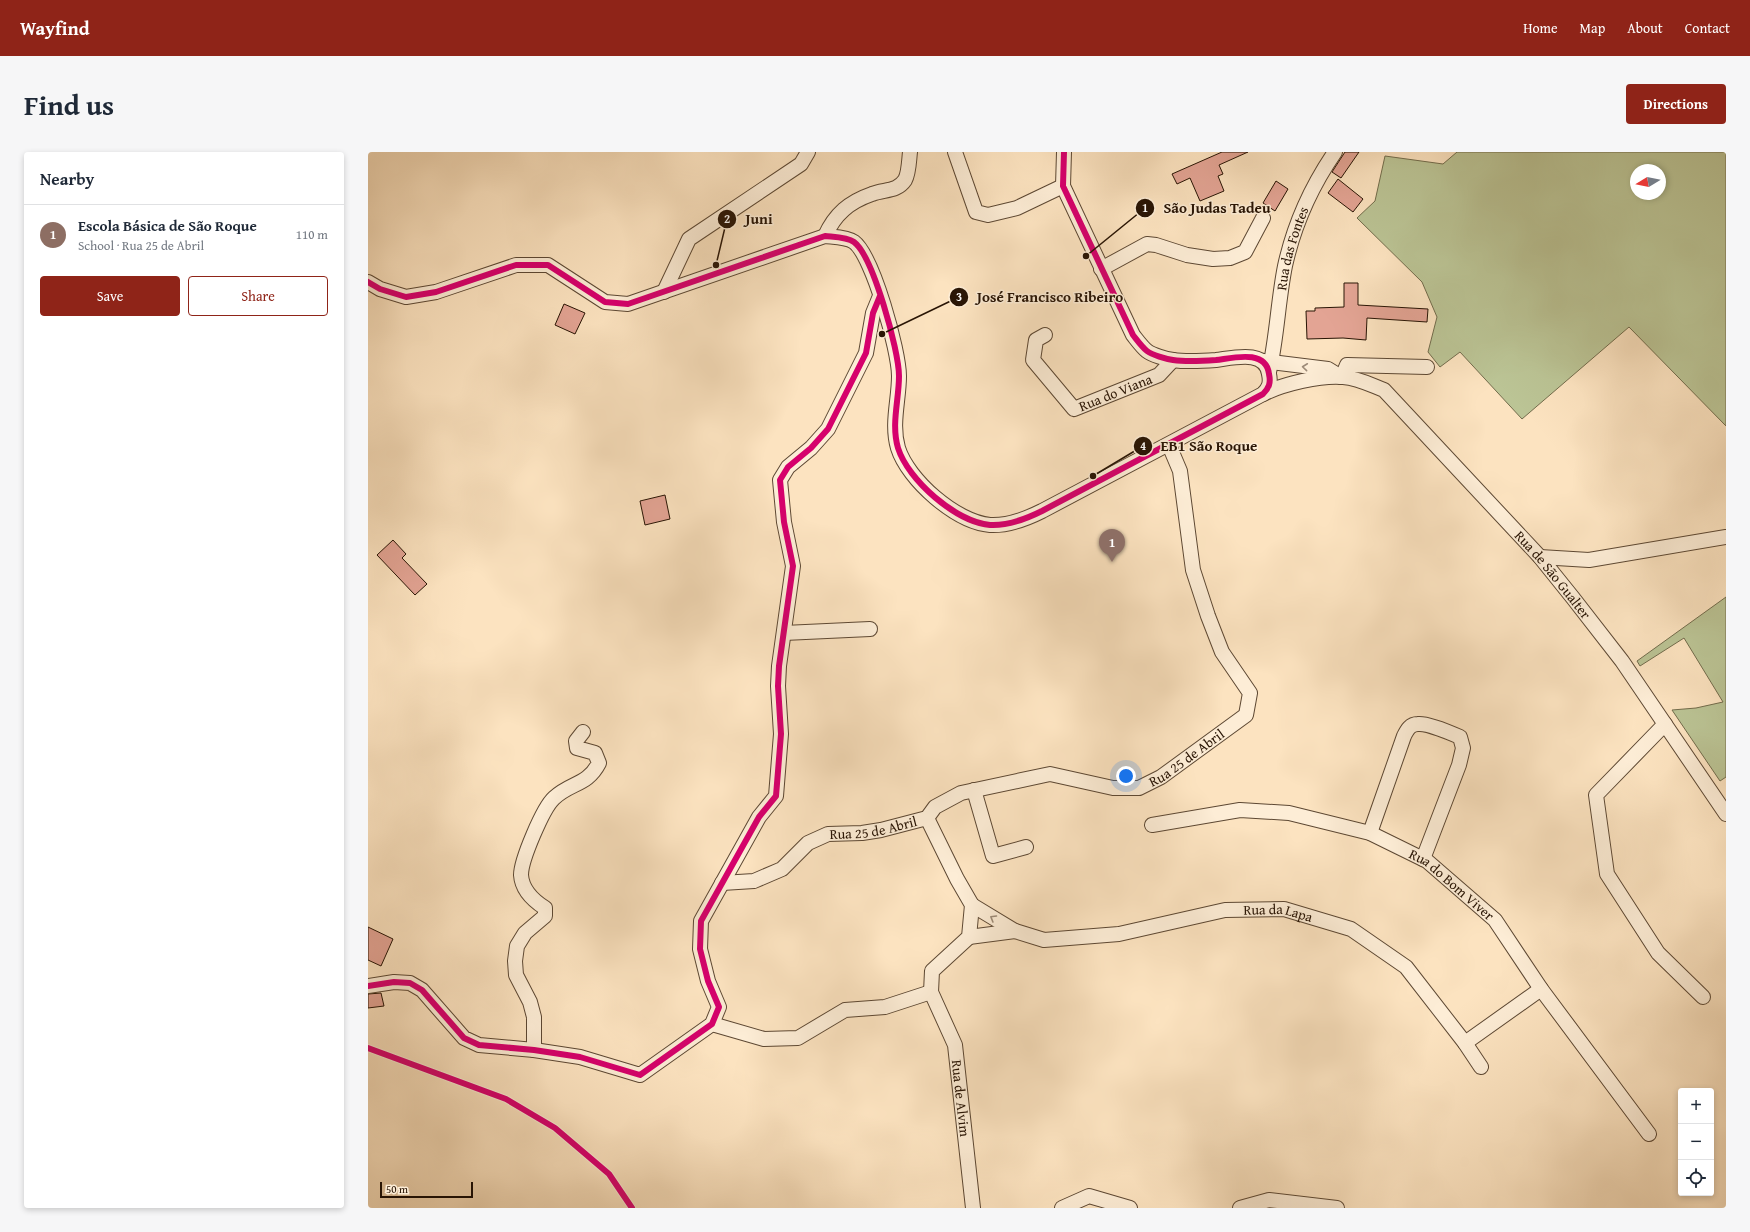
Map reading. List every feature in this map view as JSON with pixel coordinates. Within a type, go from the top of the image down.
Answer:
[{"type":"street","points":[[664,292],[689,239],[801,164],[808,152]]},
{"type":"street","points":[[825,236],[831,222],[845,207],[872,193],[896,189],[906,179],[910,152]]},
{"type":"street","points":[[955,152],[976,212],[988,215],[1017,208],[1063,186]]},
{"type":"street","points":[[368,282],[380,289],[406,297],[436,292],[516,265],[548,265],[605,302],[628,304],[825,236],[854,242],[865,256],[880,296],[896,350],[899,375],[895,431],[898,448],[906,465],[916,480],[951,509],[972,520],[990,525],[1011,523],[1028,518],[1169,445],[1263,394],[1268,388],[1272,367],[1252,357],[1243,356],[1216,360],[1173,360],[1148,352],[1133,335],[1063,186],[1064,152]]},
{"type":"street","name":"Rua das Fontes","points":[[1272,367],[1285,267],[1299,217],[1323,169],[1335,152]]},
{"type":"street","points":[[1101,269],[1147,244],[1156,245],[1187,255],[1213,259],[1230,258],[1245,252],[1263,218]]},
{"type":"street","points":[[368,986],[394,982],[410,983],[422,990],[464,1038],[478,1045],[534,1050],[580,1057],[640,1075],[712,1024],[719,1007],[708,981],[700,949],[701,921],[759,817],[776,796],[781,734],[779,679],[793,566],[784,522],[780,480],[788,466],[811,448],[828,429],[866,353],[873,313],[880,296]]},
{"type":"street","name":"Rua do Viana","points":[[1045,335],[1036,340],[1033,360],[1074,409],[1159,375],[1173,360]]},
{"type":"street","points":[[1342,377],[1347,365],[1427,367]]},
{"type":"street","name":"Rua de São Gualter","points":[[1272,367],[1328,369],[1342,377]]},
{"type":"street","name":"Rua de São Gualter","points":[[1272,367],[1314,380],[1342,377],[1360,380],[1384,390],[1540,557],[1622,661],[1726,814]]},
{"type":"street","name":"Rua 25 de Abril","points":[[722,883],[754,881],[782,869],[808,843],[828,834],[862,833],[881,830],[927,818],[935,806],[961,793],[974,790],[1050,774],[1113,788],[1139,788],[1162,777],[1246,715],[1250,693],[1222,652],[1193,570],[1180,471],[1169,445]]},
{"type":"street","points":[[1540,557],[1589,560],[1726,536]]},
{"type":"street","points":[[784,633],[870,629]]},
{"type":"street","points":[[1370,833],[1404,736],[1410,727],[1417,724],[1452,733],[1460,738],[1463,748],[1459,765],[1423,859]]},
{"type":"street","points":[[1665,724],[1596,795],[1607,874],[1658,953],[1703,997]]},
{"type":"street","points":[[534,1050],[534,1017],[530,1002],[516,975],[515,961],[517,946],[525,934],[545,916],[545,908],[536,902],[525,890],[521,876],[524,858],[545,810],[554,798],[587,779],[594,772],[599,763],[595,753],[577,748],[576,741],[583,732]]},
{"type":"street","points":[[974,790],[993,856],[1026,846]]},
{"type":"street","name":"Rua do Bom Viver","points":[[1152,826],[1240,810],[1289,813],[1370,833],[1427,861],[1495,920],[1541,989],[1649,1134]]},
{"type":"street","points":[[927,818],[957,879],[972,905],[1015,931]]},
{"type":"street","points":[[969,937],[972,905]]},
{"type":"street","name":"Rua da Lapa","points":[[1015,931],[1044,940],[1120,934],[1225,910],[1284,909],[1351,929],[1406,967],[1465,1043],[1481,1067]]},
{"type":"street","points":[[712,1024],[764,1039],[798,1038],[845,1010],[885,1008],[930,992],[932,971],[969,937],[1015,931]]},
{"type":"street","points":[[1465,1043],[1541,989]]},
{"type":"street","name":"Rua de Alvim","points":[[930,992],[956,1046],[973,1208]]},
{"type":"street","points":[[1062,1208],[1089,1196],[1130,1208]]},
{"type":"street","points":[[1240,1208],[1269,1200],[1337,1208]]},
{"type":"green space","points":[[1457,152],[1726,152],[1726,426],[1629,327],[1522,419],[1460,352],[1440,367],[1428,352],[1437,317],[1422,282],[1357,218],[1375,201],[1385,156],[1443,164]]},
{"type":"green space","points":[[1726,597],[1726,777],[1720,781],[1672,710],[1696,708],[1723,702],[1684,638],[1640,666],[1637,661]]},
{"type":"building","points":[[1222,152],[1248,152],[1219,165],[1223,174],[1218,176],[1224,191],[1200,201],[1190,178],[1177,184],[1172,174]]},
{"type":"building","points":[[1345,152],[1359,152],[1341,178],[1332,172]]},
{"type":"building","points":[[1338,179],[1363,199],[1353,212],[1328,193]]},
{"type":"building","points":[[1276,181],[1288,189],[1275,211],[1263,203]]},
{"type":"building","points":[[1344,283],[1358,283],[1358,305],[1428,309],[1427,322],[1367,318],[1366,340],[1343,338],[1307,339],[1306,311],[1315,311],[1315,308],[1344,307]]},
{"type":"building","points":[[564,304],[585,313],[575,334],[555,325]]},
{"type":"building","points":[[665,495],[670,519],[645,525],[640,501]]},
{"type":"building","points":[[393,540],[406,554],[402,558],[427,584],[415,595],[377,555]]},
{"type":"building","points":[[368,927],[393,939],[381,966],[368,960]]},
{"type":"building","points":[[381,993],[384,1006],[368,1008],[368,994]]},
{"type":"cycle path","points":[[368,282],[380,289],[406,297],[436,292],[516,265],[548,265],[605,302],[628,304],[825,236],[851,240],[861,251],[877,284],[895,346],[899,376],[895,430],[898,448],[903,460],[923,486],[949,508],[977,522],[990,525],[1010,523],[1042,511],[1263,394],[1270,383],[1267,366],[1262,361],[1255,358],[1239,357],[1206,361],[1178,361],[1152,354],[1141,345],[1133,335],[1063,186],[1064,152]]},
{"type":"cycle path","points":[[368,986],[394,982],[410,983],[422,990],[464,1038],[479,1045],[534,1050],[580,1057],[640,1075],[712,1024],[719,1007],[708,981],[700,949],[701,921],[759,817],[776,796],[781,734],[778,686],[779,666],[793,566],[784,522],[780,480],[788,467],[811,448],[828,429],[866,353],[873,313],[880,296]]},
{"type":"cycle path","points":[[368,1048],[506,1099],[555,1128],[609,1174],[632,1208]]},
{"type":"place","name":"São Judas Tadeu","points":[[1086,256]]},
{"type":"place","name":"Juni","points":[[716,265]]},
{"type":"place","name":"José Francisco Ribeiro","points":[[882,334]]},
{"type":"place","name":"EB1 São Roque","points":[[1093,476]]},
{"type":"place","name":"Escola Básica de São Roque","points":[[1112,562]]}]
